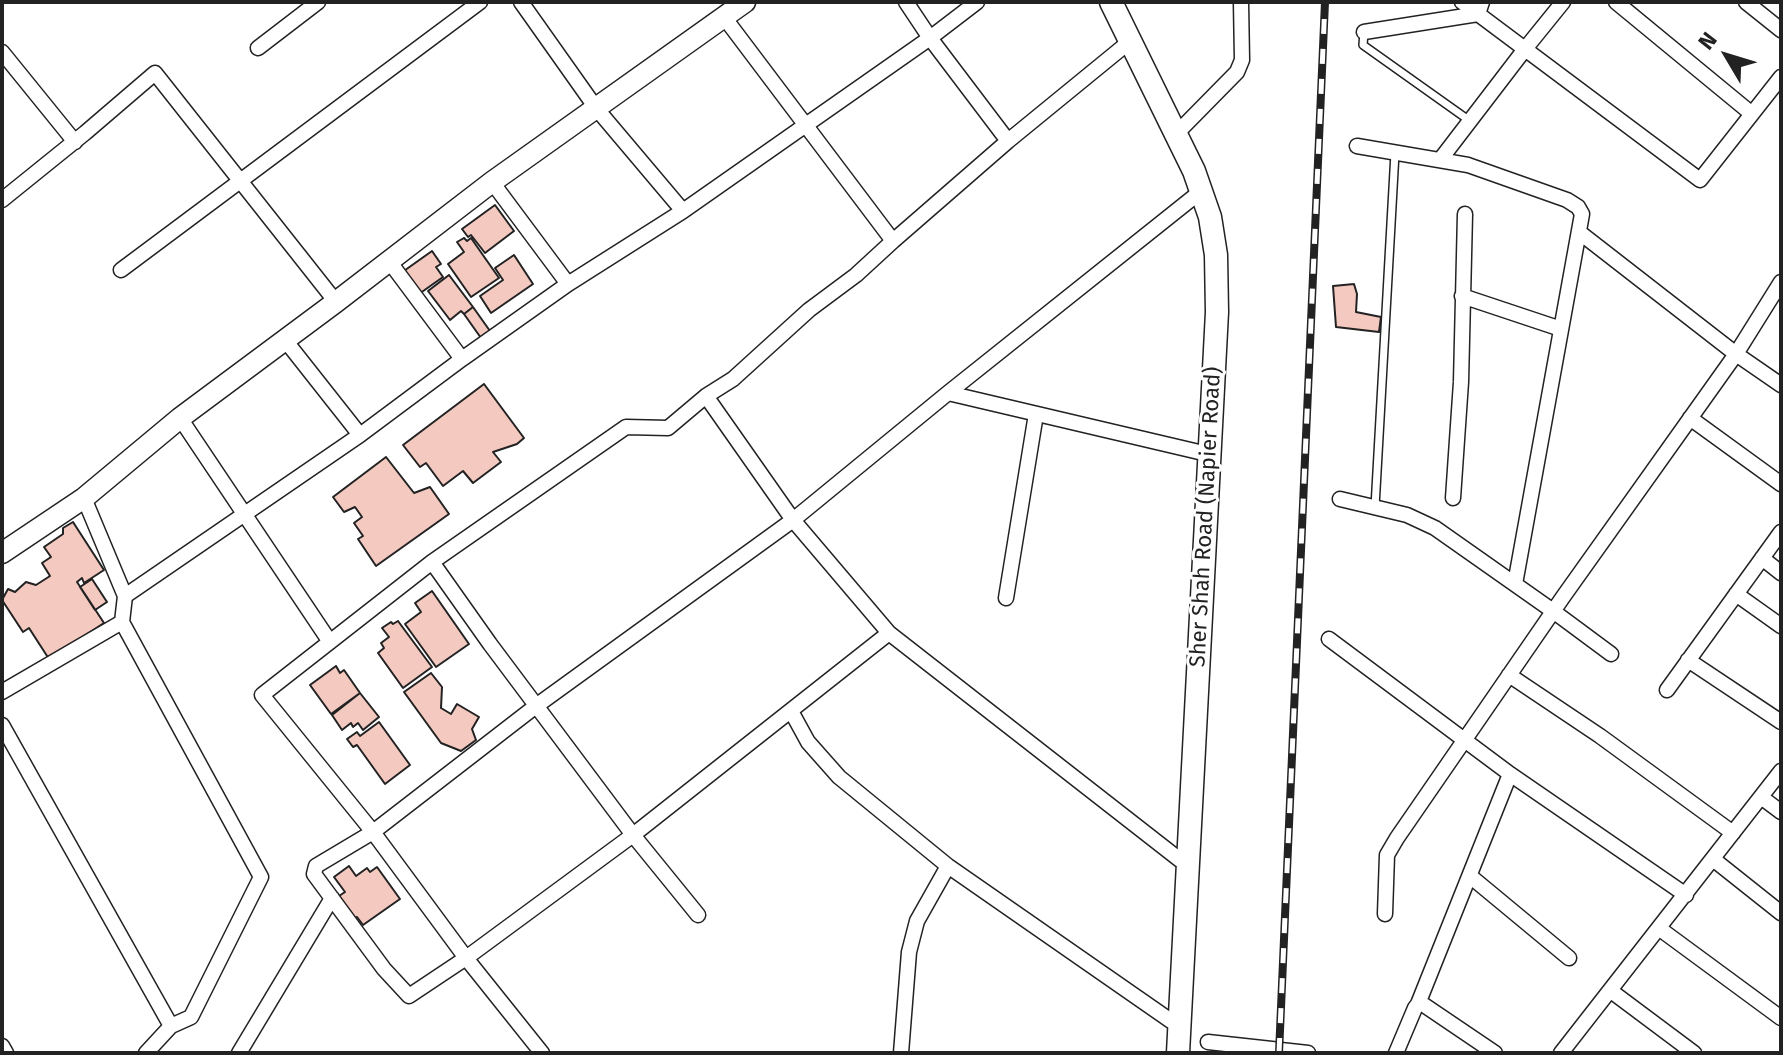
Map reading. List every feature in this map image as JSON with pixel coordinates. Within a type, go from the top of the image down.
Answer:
[{"type":"main road","points":[[2,553],[84,498],[180,418],[492,182],[745,2]]},
{"type":"main road","name":"Sher Shah Road (Napier Road)","points":[[1109,7],[1194,171],[1210,217],[1216,255],[1217,312],[1178,1053]]},
{"type":"street","points":[[258,48],[318,2]]},
{"type":"street","points":[[121,270],[480,2]]},
{"type":"street","points":[[521,2],[596,108],[683,211]]},
{"type":"street","points":[[906,2],[1008,141]]},
{"type":"street","points":[[125,596],[360,435],[568,284],[683,211],[977,2]]},
{"type":"street","points":[[1176,134],[1237,72],[1242,60],[1241,2]]},
{"type":"street","points":[[1462,2],[1480,8],[1525,49],[1700,180],[1781,77]]},
{"type":"street","points":[[1440,160],[1563,2]]},
{"type":"street","points":[[1616,2],[1752,114]]},
{"type":"street","points":[[1746,2],[1781,30]]},
{"type":"street","points":[[1364,32],[1480,8]]},
{"type":"street","points":[[724,17],[893,241]]},
{"type":"street","points":[[542,1053],[466,958],[373,832],[262,695],[432,562],[626,427],[668,428],[706,396],[733,379],[809,310],[856,275],[1008,141],[1123,47]]},
{"type":"street","points":[[2,52],[75,142]]},
{"type":"street","points":[[2,200],[155,73],[336,302]]},
{"type":"street","points":[[1357,146],[1468,165],[1567,200],[1582,214],[1515,584]]},
{"type":"street","points":[[492,182],[568,284]]},
{"type":"street","points":[[889,633],[633,835],[466,958],[409,996],[384,969],[314,874],[316,866],[373,832],[536,706],[793,520],[1195,196]]},
{"type":"street","points":[[1453,498],[1461,382],[1465,214]]},
{"type":"street","points":[[1579,232],[1736,354],[1781,385]]},
{"type":"street","points":[[389,261],[462,359]]},
{"type":"street","points":[[1385,914],[1387,855],[1553,611],[1736,354],[1781,282]]},
{"type":"street","points":[[1462,296],[1561,329]]},
{"type":"street","points":[[285,340],[360,435]]},
{"type":"street","points":[[948,393],[1199,452]]},
{"type":"street","points":[[706,396],[793,520],[889,633],[1180,860]]},
{"type":"street","points":[[1006,598],[1036,414]]},
{"type":"street","points":[[180,418],[330,642]]},
{"type":"street","points":[[1690,418],[1781,484]]},
{"type":"street","points":[[84,498],[125,596],[122,622],[261,877],[191,1017],[171,1026],[146,1053]]},
{"type":"street","points":[[1340,499],[1407,515],[1435,528],[1611,654]]},
{"type":"street","points":[[1667,690],[1781,532]]},
{"type":"street","points":[[1762,558],[1781,573]]},
{"type":"street","points":[[432,562],[633,835],[698,915]]},
{"type":"street","points":[[1736,594],[1781,626]]},
{"type":"street","points":[[2,692],[122,622]]},
{"type":"street","points":[[1329,639],[1510,774],[1686,895]]},
{"type":"street","points":[[1688,660],[1781,722]]},
{"type":"street","points":[[1509,675],[1600,736],[1733,833]]},
{"type":"street","points":[[791,711],[808,742],[839,777],[948,866],[1171,1021]]},
{"type":"street","points":[[2,725],[171,1026]]},
{"type":"street","points":[[1561,1053],[1781,771]]},
{"type":"street","points":[[1396,1053],[1510,774]]},
{"type":"street","points":[[1761,797],[1781,812]]},
{"type":"street","points":[[1713,859],[1781,913]]},
{"type":"street","points":[[901,1053],[909,952],[917,921],[948,866]]},
{"type":"street","points":[[1470,876],[1569,958]]},
{"type":"street","points":[[239,1053],[332,898]]},
{"type":"street","points":[[1660,929],[1781,1018]]},
{"type":"street","points":[[1611,991],[1694,1053]]},
{"type":"street","points":[[1418,1004],[1495,1053]]},
{"type":"street","points":[[1208,1042],[1308,1053]]},
{"type":"street","points":[[2,1046],[6,1053]]},
{"type":"lane","points":[[1364,32],[1363,45],[1470,121]]},
{"type":"lane","points":[[1375,507],[1395,153]]},
{"type":"building","points":[[495,205],[514,231],[485,253],[462,229]]},
{"type":"building","points":[[464,238],[467,241],[471,238],[499,278],[471,297],[448,264],[464,252],[457,242]]},
{"type":"building","points":[[432,251],[441,264],[436,267],[443,277],[419,294],[401,273]]},
{"type":"building","points":[[514,255],[533,284],[491,313],[480,296],[503,280],[495,268]]},
{"type":"building","points":[[449,275],[473,307],[464,314],[461,311],[450,320],[428,291]]},
{"type":"building","points":[[1354,284],[1356,312],[1381,317],[1379,332],[1336,327],[1333,286]]},
{"type":"building","points":[[473,307],[490,331],[481,338],[464,314]]},
{"type":"building","points":[[484,384],[524,438],[517,444],[493,452],[501,462],[473,483],[463,471],[443,486],[426,463],[420,467],[403,445]]},
{"type":"building","points":[[386,457],[414,493],[430,487],[449,514],[376,566],[358,539],[363,536],[354,523],[362,517],[355,507],[344,512],[333,497]]},
{"type":"building","points":[[73,522],[104,570],[84,583],[82,578],[77,582],[104,623],[49,659],[29,628],[23,632],[2,600],[8,589],[15,592],[26,582],[36,585],[50,576],[42,563],[51,557],[44,547],[63,534],[63,528]]},
{"type":"building","points":[[92,579],[107,602],[95,610],[80,587]]},
{"type":"building","points":[[432,591],[469,644],[436,667],[405,624],[421,612],[415,603]]},
{"type":"building","points":[[398,621],[432,667],[403,688],[378,653],[384,648],[381,643],[389,637],[382,628]]},
{"type":"building","points":[[336,666],[340,673],[344,670],[360,693],[331,714],[310,685]]},
{"type":"building","points":[[431,673],[442,687],[441,708],[451,714],[457,704],[479,717],[472,729],[476,740],[461,751],[441,743],[404,692]]},
{"type":"building","points":[[360,693],[379,717],[363,730],[358,723],[353,727],[351,723],[342,730],[332,715]]},
{"type":"building","points":[[379,722],[410,765],[385,784],[357,745],[353,747],[347,739],[357,732],[360,736]]},
{"type":"building","points":[[349,866],[356,876],[367,868],[370,872],[377,867],[400,899],[363,925],[339,896],[345,892],[334,877]]},
{"type":"railway","points":[[1279,1053],[1325,2]]}]
